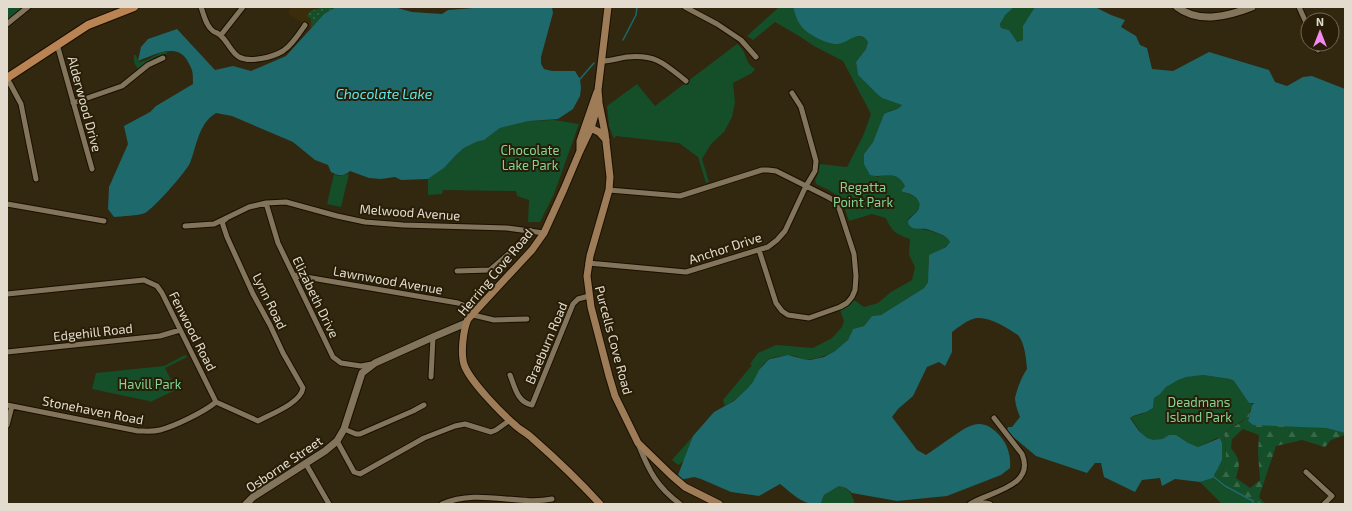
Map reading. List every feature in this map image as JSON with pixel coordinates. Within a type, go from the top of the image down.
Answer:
[{"type":"main road","points":[[7,78],[88,25],[134,7]]},
{"type":"main road","name":"Herring Cove Road","points":[[588,127],[598,90],[608,7]]},
{"type":"main road","name":"Herring Cove Road","points":[[598,90],[599,101],[588,127],[580,141],[580,151],[544,233],[532,250],[466,323],[463,356],[465,367],[484,394],[515,426],[531,437],[575,476],[600,504]]},
{"type":"main road","name":"Purcells Cove Road","points":[[599,101],[610,169],[609,190],[588,264],[587,276],[589,296],[615,396],[638,443],[685,487],[719,504]]},
{"type":"main road","points":[[588,127],[599,132],[606,140]]},
{"type":"street","points":[[7,24],[28,7]]},
{"type":"street","points":[[201,7],[212,31],[221,35],[235,54],[240,57],[257,60],[282,51],[294,40],[305,25]]},
{"type":"street","points":[[221,35],[243,7]]},
{"type":"street","points":[[685,7],[741,40],[756,57]]},
{"type":"street","points":[[1177,7],[1192,15],[1217,17],[1226,16],[1252,7]]},
{"type":"street","name":"Alderwood Drive","points":[[57,44],[92,169]]},
{"type":"street","points":[[602,61],[637,56],[652,58],[658,60],[686,81]]},
{"type":"street","points":[[73,103],[122,86],[148,66],[163,58]]},
{"type":"street","points":[[7,78],[21,104],[36,179]]},
{"type":"street","name":"Anchor Drive","points":[[588,264],[686,272],[772,245],[784,233],[806,186],[816,171],[816,163],[801,107],[792,93]]},
{"type":"street","points":[[609,190],[680,196],[768,170],[776,171],[830,198],[839,208],[854,258],[856,287],[851,299],[844,306],[809,318],[786,314],[776,303],[759,250]]},
{"type":"street","name":"Melwood Avenue","points":[[185,226],[214,224],[250,207],[266,203],[290,202],[338,216],[370,222],[403,225],[500,228],[544,233]]},
{"type":"street","name":"Elizabeth Drive","points":[[266,203],[278,243],[333,358],[342,363],[361,366],[375,363]]},
{"type":"street","points":[[7,204],[104,221]]},
{"type":"street","name":"Lynn Road","points":[[216,402],[258,421],[296,400],[302,393],[303,388],[283,353],[253,294],[227,237],[222,222],[227,218]]},
{"type":"street","points":[[457,271],[490,270],[513,250],[531,231]]},
{"type":"street","name":"Lawnwood Avenue","points":[[294,275],[458,303],[494,320],[527,319]]},
{"type":"street","name":"Fenwood Road","points":[[7,294],[144,280],[157,286],[168,303],[216,402]]},
{"type":"street","name":"Braeburn Road","points":[[510,375],[519,397],[532,405],[568,313],[578,299],[589,296]]},
{"type":"street","name":"Osborne Street","points":[[246,504],[306,464],[337,441],[344,429],[362,373],[375,363],[466,323]]},
{"type":"street","name":"Edgehill Road","points":[[7,352],[160,336],[180,330]]},
{"type":"street","points":[[431,377],[433,337]]},
{"type":"street","name":"Stonehaven Road","points":[[9,405],[148,432],[166,428],[207,409],[216,402]]},
{"type":"street","points":[[7,425],[9,405]]},
{"type":"street","points":[[344,429],[360,434],[424,405]]},
{"type":"street","points":[[970,504],[976,500],[1005,489],[1020,478],[1024,468],[1022,454],[994,418]]},
{"type":"street","points":[[337,441],[354,472],[360,474],[424,438],[455,426],[463,424],[494,431],[510,420]]},
{"type":"street","points":[[638,443],[649,470],[667,495],[680,504]]},
{"type":"street","points":[[306,464],[329,504]]},
{"type":"street","points":[[1306,472],[1332,496],[1324,504]]},
{"type":"street","points":[[442,504],[451,500],[470,497],[511,498],[541,501],[552,499]]},
{"type":"street","points":[[976,500],[990,504]]},
{"type":"shaded area","points":[[291,7],[336,7],[324,14],[311,28],[288,14]]},
{"type":"green space","points":[[7,7],[26,7],[21,14],[17,11],[7,22]]},
{"type":"green space","points":[[324,7],[336,7],[324,14],[311,28],[311,19],[307,16],[310,11]]},
{"type":"green space","name":"Regatta Point Park","points":[[779,7],[793,7],[796,16],[804,29],[815,36],[838,44],[858,36],[865,38],[868,42],[866,49],[856,62],[858,75],[875,92],[887,100],[902,105],[884,114],[873,142],[864,154],[877,177],[889,174],[893,175],[905,186],[901,191],[912,195],[919,202],[919,208],[908,219],[913,228],[937,233],[945,237],[950,242],[948,245],[934,253],[929,259],[929,277],[924,288],[881,315],[872,316],[864,326],[853,329],[849,339],[840,348],[822,357],[809,359],[803,359],[795,356],[771,358],[762,366],[753,383],[740,396],[725,406],[723,400],[752,365],[750,364],[758,353],[776,345],[813,348],[832,338],[842,327],[844,321],[840,310],[848,306],[854,300],[864,307],[878,303],[891,292],[912,280],[915,267],[909,255],[910,239],[895,232],[886,218],[872,214],[849,221],[844,206],[838,197],[816,184],[815,180],[820,164],[847,167],[863,136],[871,114],[843,61],[814,46],[775,22],[753,40],[747,36]]},
{"type":"green space","points":[[1014,7],[1035,7],[1023,40],[1016,42],[1009,30],[1001,28],[1000,25],[1004,16]]},
{"type":"green space","points":[[737,44],[743,51],[751,66],[755,69],[752,73],[733,83],[735,102],[732,117],[724,132],[711,144],[702,159],[709,182],[706,183],[698,157],[679,143],[616,136],[614,139],[609,126],[607,106],[637,84],[655,106]]},
{"type":"green space","points":[[161,52],[168,53],[155,57],[138,69],[135,64],[134,55],[136,55],[139,62],[147,60]]},
{"type":"green space","name":"Chocolate Lake Park","points":[[554,120],[579,124],[554,194],[540,222],[528,222],[529,200],[517,196],[516,191],[443,190],[442,194],[428,195],[428,179],[444,168],[464,148],[484,140],[500,128],[529,121]]},
{"type":"green space","points":[[334,174],[339,176],[349,174],[341,207],[327,204]]},
{"type":"green space","name":"Havill Park","points":[[185,355],[187,357],[165,368],[176,390],[150,402],[92,389],[96,373],[164,366]]},
{"type":"green space","name":"Deadmans Island Park","points":[[1203,375],[1230,379],[1234,381],[1249,403],[1254,404],[1246,418],[1224,433],[1226,463],[1217,481],[1222,486],[1253,501],[1256,504],[1222,504],[1200,482],[1213,478],[1216,473],[1222,460],[1221,439],[1217,438],[1198,447],[1187,443],[1174,435],[1161,439],[1150,440],[1146,438],[1131,418],[1153,408],[1154,398],[1178,379],[1188,376]]},
{"type":"green space","points":[[1251,410],[1248,421],[1326,428],[1345,433],[1345,435],[1331,440],[1325,447],[1302,440],[1276,446],[1259,497],[1265,504],[1225,504],[1253,501],[1222,486],[1217,481],[1226,463],[1224,433],[1243,421]],"holes":[[[1243,429],[1259,435],[1258,453],[1260,480],[1250,488],[1236,478],[1239,462],[1237,456],[1231,448],[1232,439]]]},
{"type":"green space","points":[[693,436],[684,461],[678,465],[672,460]]},
{"type":"green space","points":[[839,486],[848,490],[855,504],[821,504],[824,495]]},
{"type":"water","name":"Chocolate Lake","points":[[336,7],[394,7],[412,12],[442,14],[448,10],[486,7],[552,7],[553,13],[541,57],[541,64],[544,69],[552,71],[575,71],[580,79],[580,96],[573,109],[558,119],[529,121],[500,128],[484,140],[464,148],[444,168],[428,179],[401,180],[395,177],[381,179],[369,178],[350,171],[343,175],[336,174],[331,172],[328,165],[315,160],[293,142],[232,116],[216,113],[205,123],[187,168],[162,198],[145,213],[114,217],[108,209],[109,187],[128,144],[124,126],[150,112],[156,106],[193,84],[193,74],[187,60],[177,52],[164,52],[138,61],[141,47],[148,39],[177,29],[215,70],[233,66],[251,71],[286,56],[324,14]]},
{"type":"water","points":[[793,7],[1014,7],[1005,15],[1000,24],[1001,28],[1009,30],[1017,42],[1023,40],[1023,26],[1035,7],[1095,7],[1125,20],[1121,27],[1136,36],[1140,45],[1147,48],[1152,69],[1173,71],[1209,52],[1269,70],[1275,82],[1287,86],[1303,77],[1312,76],[1345,89],[1345,433],[1326,428],[1253,425],[1248,421],[1254,403],[1249,403],[1234,381],[1230,379],[1203,375],[1186,377],[1166,387],[1154,398],[1153,408],[1130,418],[1139,431],[1147,438],[1153,440],[1162,439],[1169,435],[1176,435],[1188,443],[1198,447],[1220,438],[1222,443],[1222,460],[1213,478],[1200,482],[1175,479],[1162,486],[1160,478],[1142,480],[1135,492],[1104,477],[1101,463],[1095,463],[1087,473],[1036,456],[1012,436],[1007,430],[1008,427],[1012,427],[1020,417],[1015,398],[1023,375],[1027,369],[1024,347],[1018,335],[1009,329],[988,319],[977,318],[967,322],[952,332],[952,352],[945,366],[939,362],[927,367],[913,396],[898,409],[892,417],[917,450],[926,455],[959,432],[971,426],[982,424],[988,426],[1000,436],[1008,451],[1010,468],[1001,475],[947,496],[897,501],[852,493],[846,488],[839,486],[824,495],[821,503],[815,504],[804,502],[780,484],[759,496],[731,492],[694,477],[680,480],[678,475],[693,436],[714,412],[734,401],[747,389],[753,382],[759,370],[767,361],[788,355],[810,360],[824,357],[835,351],[848,340],[853,329],[864,326],[872,316],[881,315],[924,288],[928,282],[929,255],[946,247],[950,242],[946,237],[936,232],[911,227],[908,224],[908,221],[918,210],[919,202],[917,199],[912,195],[901,191],[905,186],[897,177],[889,175],[870,175],[864,164],[864,154],[873,142],[884,114],[902,105],[882,98],[858,75],[856,62],[866,49],[868,42],[861,36],[854,37],[838,44],[829,43],[818,38],[808,33],[802,27],[797,20]]},
{"type":"waterway","points":[[623,40],[636,15],[637,7]]},
{"type":"waterway","points":[[580,79],[594,63]]},
{"type":"waterway","points":[[1214,477],[1225,486],[1253,501],[1253,504]]}]
